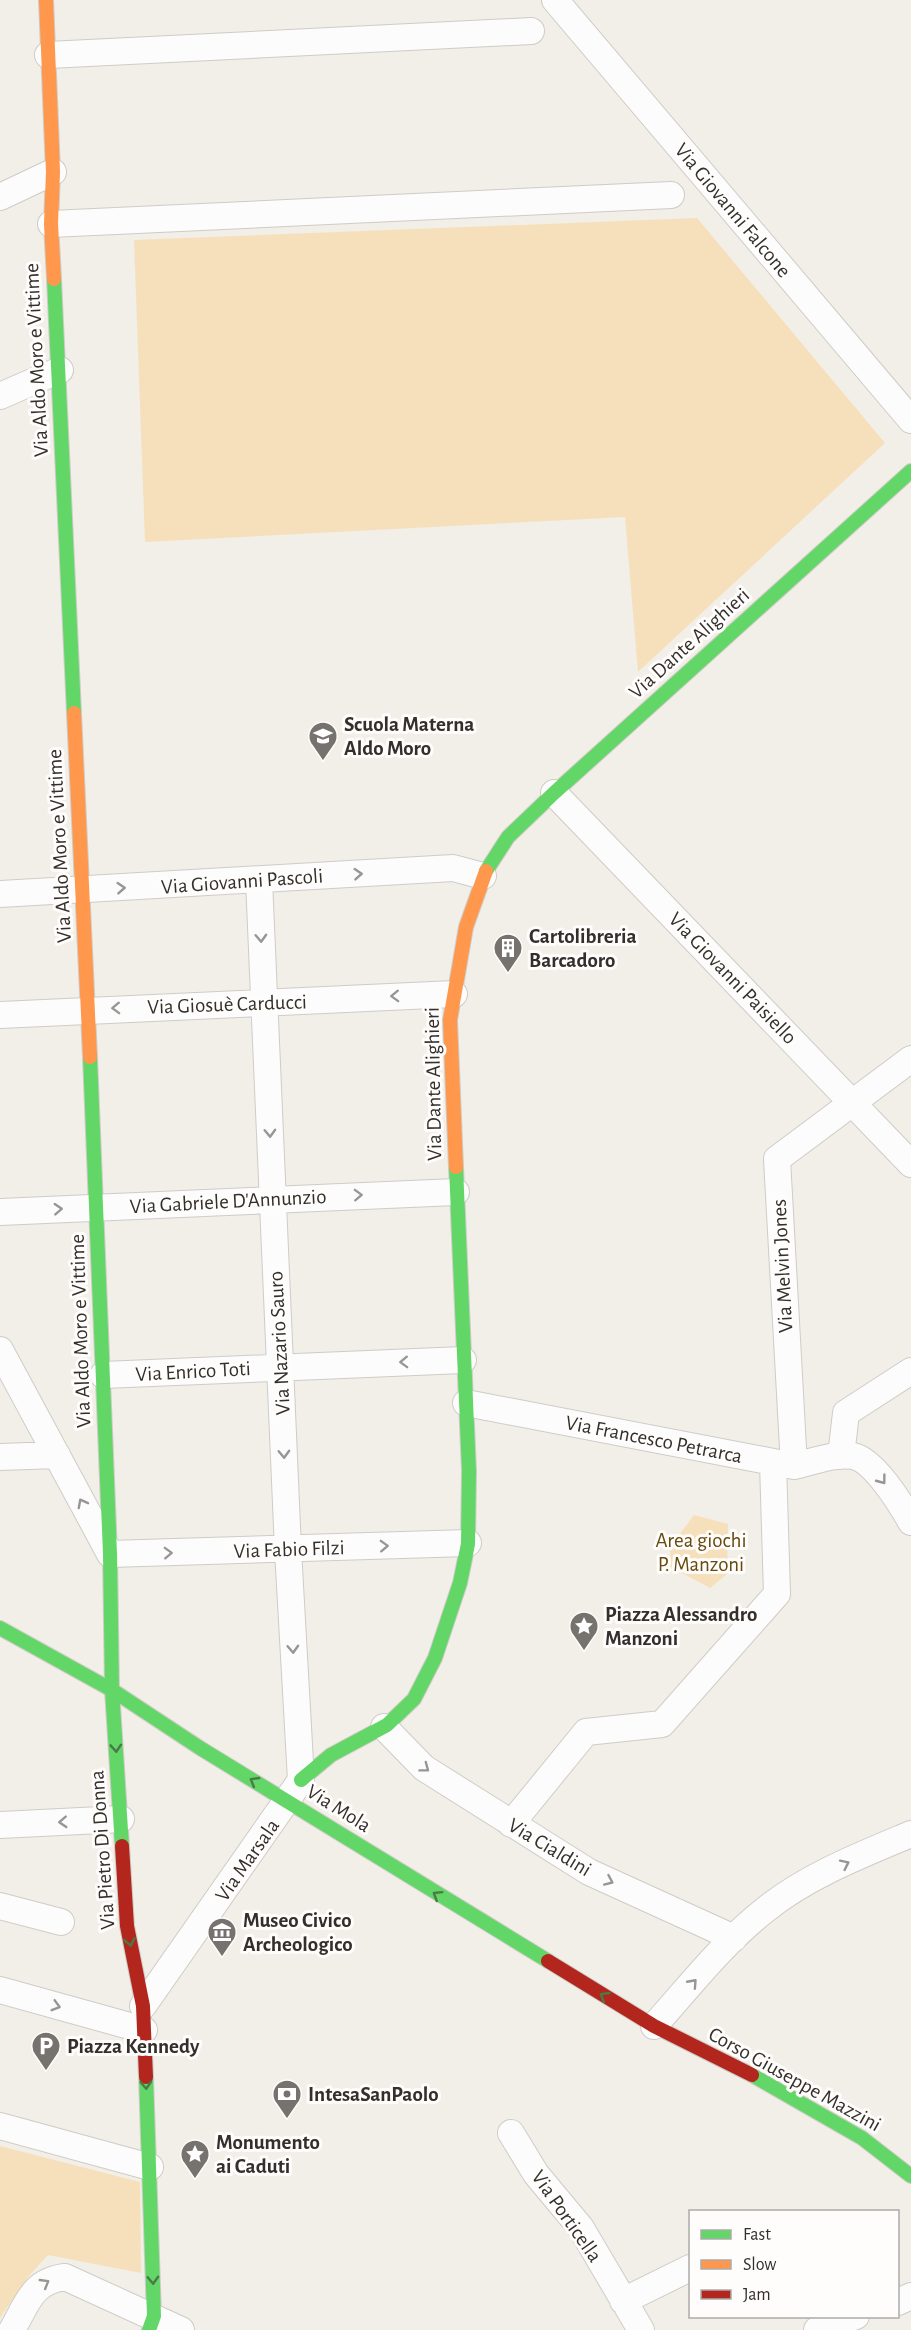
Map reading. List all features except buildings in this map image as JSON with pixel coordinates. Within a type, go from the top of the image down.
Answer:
[{"type":"street","name":"Via Aldo Moro e Vittime","points":[[46,0],[53,172],[51,224],[60,370],[64,512],[83,891],[110,1554],[112,1690]]},
{"type":"street","name":"Via Giovanni Falcone","points":[[555,0],[911,420]]},
{"type":"street","points":[[48,55],[531,31]]},
{"type":"street","points":[[0,197],[53,172]]},
{"type":"street","points":[[51,224],[671,195]]},
{"type":"street","points":[[0,396],[60,370]]},
{"type":"street","name":"Via Dante Alighieri","points":[[295,1791],[336,1752],[363,1741],[384,1727],[417,1697],[429,1674],[459,1584],[468,1543],[466,1403],[450,1052],[454,994],[466,927],[483,876],[508,837],[554,793],[911,471]]},
{"type":"street","name":"Via Giovanni Paisiello","points":[[554,793],[911,1164]]},
{"type":"street","name":"Via Giovanni Pascoli","points":[[0,894],[453,868],[483,876]]},
{"type":"street","name":"Via Nazario Sauro","points":[[259,880],[298,1763],[295,1791]]},
{"type":"street","name":"Via Giosuè Carducci","points":[[0,1015],[454,994]]},
{"type":"street","points":[[853,1103],[911,1059]]},
{"type":"street","name":"Via Melvin Jones","points":[[784,1464],[777,1160],[853,1103]]},
{"type":"street","name":"Via Gabriele D'Annunzio","points":[[0,1212],[273,1198],[456,1192]]},
{"type":"street","points":[[0,1350],[110,1554]]},
{"type":"street","name":"Via Enrico Toti","points":[[103,1375],[463,1360]]},
{"type":"street","points":[[909,1513],[871,1465],[855,1456],[841,1456],[846,1413],[911,1371]]},
{"type":"street","name":"Via Francesco Petrarca","points":[[466,1403],[784,1464],[841,1456]]},
{"type":"street","points":[[0,1457],[57,1455]]},
{"type":"street","points":[[511,1824],[586,1732],[662,1724],[777,1594],[784,1464]]},
{"type":"street","name":"Via Fabio Filzi","points":[[110,1554],[468,1543]]},
{"type":"street","name":"Via Mola","points":[[0,1628],[112,1690],[200,1748],[295,1791],[654,2026]]},
{"type":"street","name":"Via Pietro Di Donna","points":[[112,1690],[127,1926],[143,2018],[150,2167],[151,2323]]},
{"type":"street","name":"Via Cialdini","points":[[384,1727],[424,1768],[588,1872],[734,1938]]},
{"type":"street","name":"Via Marsala","points":[[143,2018],[295,1791]]},
{"type":"street","points":[[0,1825],[121,1819]]},
{"type":"street","points":[[654,2026],[734,1938],[765,1909],[811,1880],[911,1834]]},
{"type":"street","points":[[0,1906],[61,1922]]},
{"type":"street","points":[[0,1990],[143,2018]]},
{"type":"street","name":"Corso Giuseppe Mazzini","points":[[654,2026],[765,2081],[862,2138],[910,2173]]},
{"type":"street","points":[[0,2126],[150,2167]]},
{"type":"street","name":"Via Porticella","points":[[511,2133],[536,2174],[581,2228],[641,2330]]},
{"type":"street","points":[[623,2301],[689,2268]]},
{"type":"street","points":[[12,2330],[34,2290],[48,2279],[65,2277],[151,2323],[180,2330]]},
{"type":"street","points":[[817,2330],[850,2318]]},
{"type":"green space","points":[[697,218],[885,443],[638,672],[625,517],[145,542],[134,240]]},
{"type":"green space","name":"Area giochi P. Manzoni","points":[[694,1515],[728,1524],[727,1574],[710,1588],[671,1567],[670,1547]]},
{"type":"green space","points":[[0,2146],[140,2182],[141,2273],[48,2255],[28,2277],[0,2318]]},
{"type":"traffic: fast","points":[[54,279],[74,713]]},
{"type":"traffic: fast","points":[[486,871],[508,837],[554,793],[911,471]]},
{"type":"traffic: fast","points":[[90,1057],[110,1554],[112,1690],[122,1846]]},
{"type":"traffic: fast","points":[[301,1780],[331,1755],[387,1725],[414,1699],[435,1658],[460,1583],[468,1544],[469,1471],[456,1167]]},
{"type":"traffic: fast","points":[[0,1628],[112,1690],[200,1748],[548,1961]]},
{"type":"traffic: fast","points":[[752,2075],[862,2138],[911,2176]]},
{"type":"traffic: fast","points":[[146,2077],[154,2316],[149,2330]]},
{"type":"traffic: slow","points":[[46,0],[53,172],[51,224],[54,279]]},
{"type":"traffic: slow","points":[[74,713],[90,1057]]},
{"type":"traffic: slow","points":[[456,1167],[450,1020],[466,927],[486,871]]},
{"type":"traffic: jam","points":[[122,1846],[127,1926],[143,2006],[146,2077]]},
{"type":"traffic: jam","points":[[548,1961],[654,2026],[752,2075]]},
{"type":"place","name":"Scuola Materna Aldo Moro","points":[[323,762]]},
{"type":"place","name":"Cartolibreria Barcadoro","points":[[508,974]]},
{"type":"place","name":"Piazza Alessandro Manzoni","points":[[584,1652]]},
{"type":"place","name":"Museo Civico Archeologico","points":[[222,1958]]},
{"type":"place","name":"Piazza Kennedy","points":[[46,2072]]},
{"type":"place","name":"IntesaSanPaolo","points":[[287,2120]]},
{"type":"place","name":"Monumento ai Caduti","points":[[195,2180]]}]
